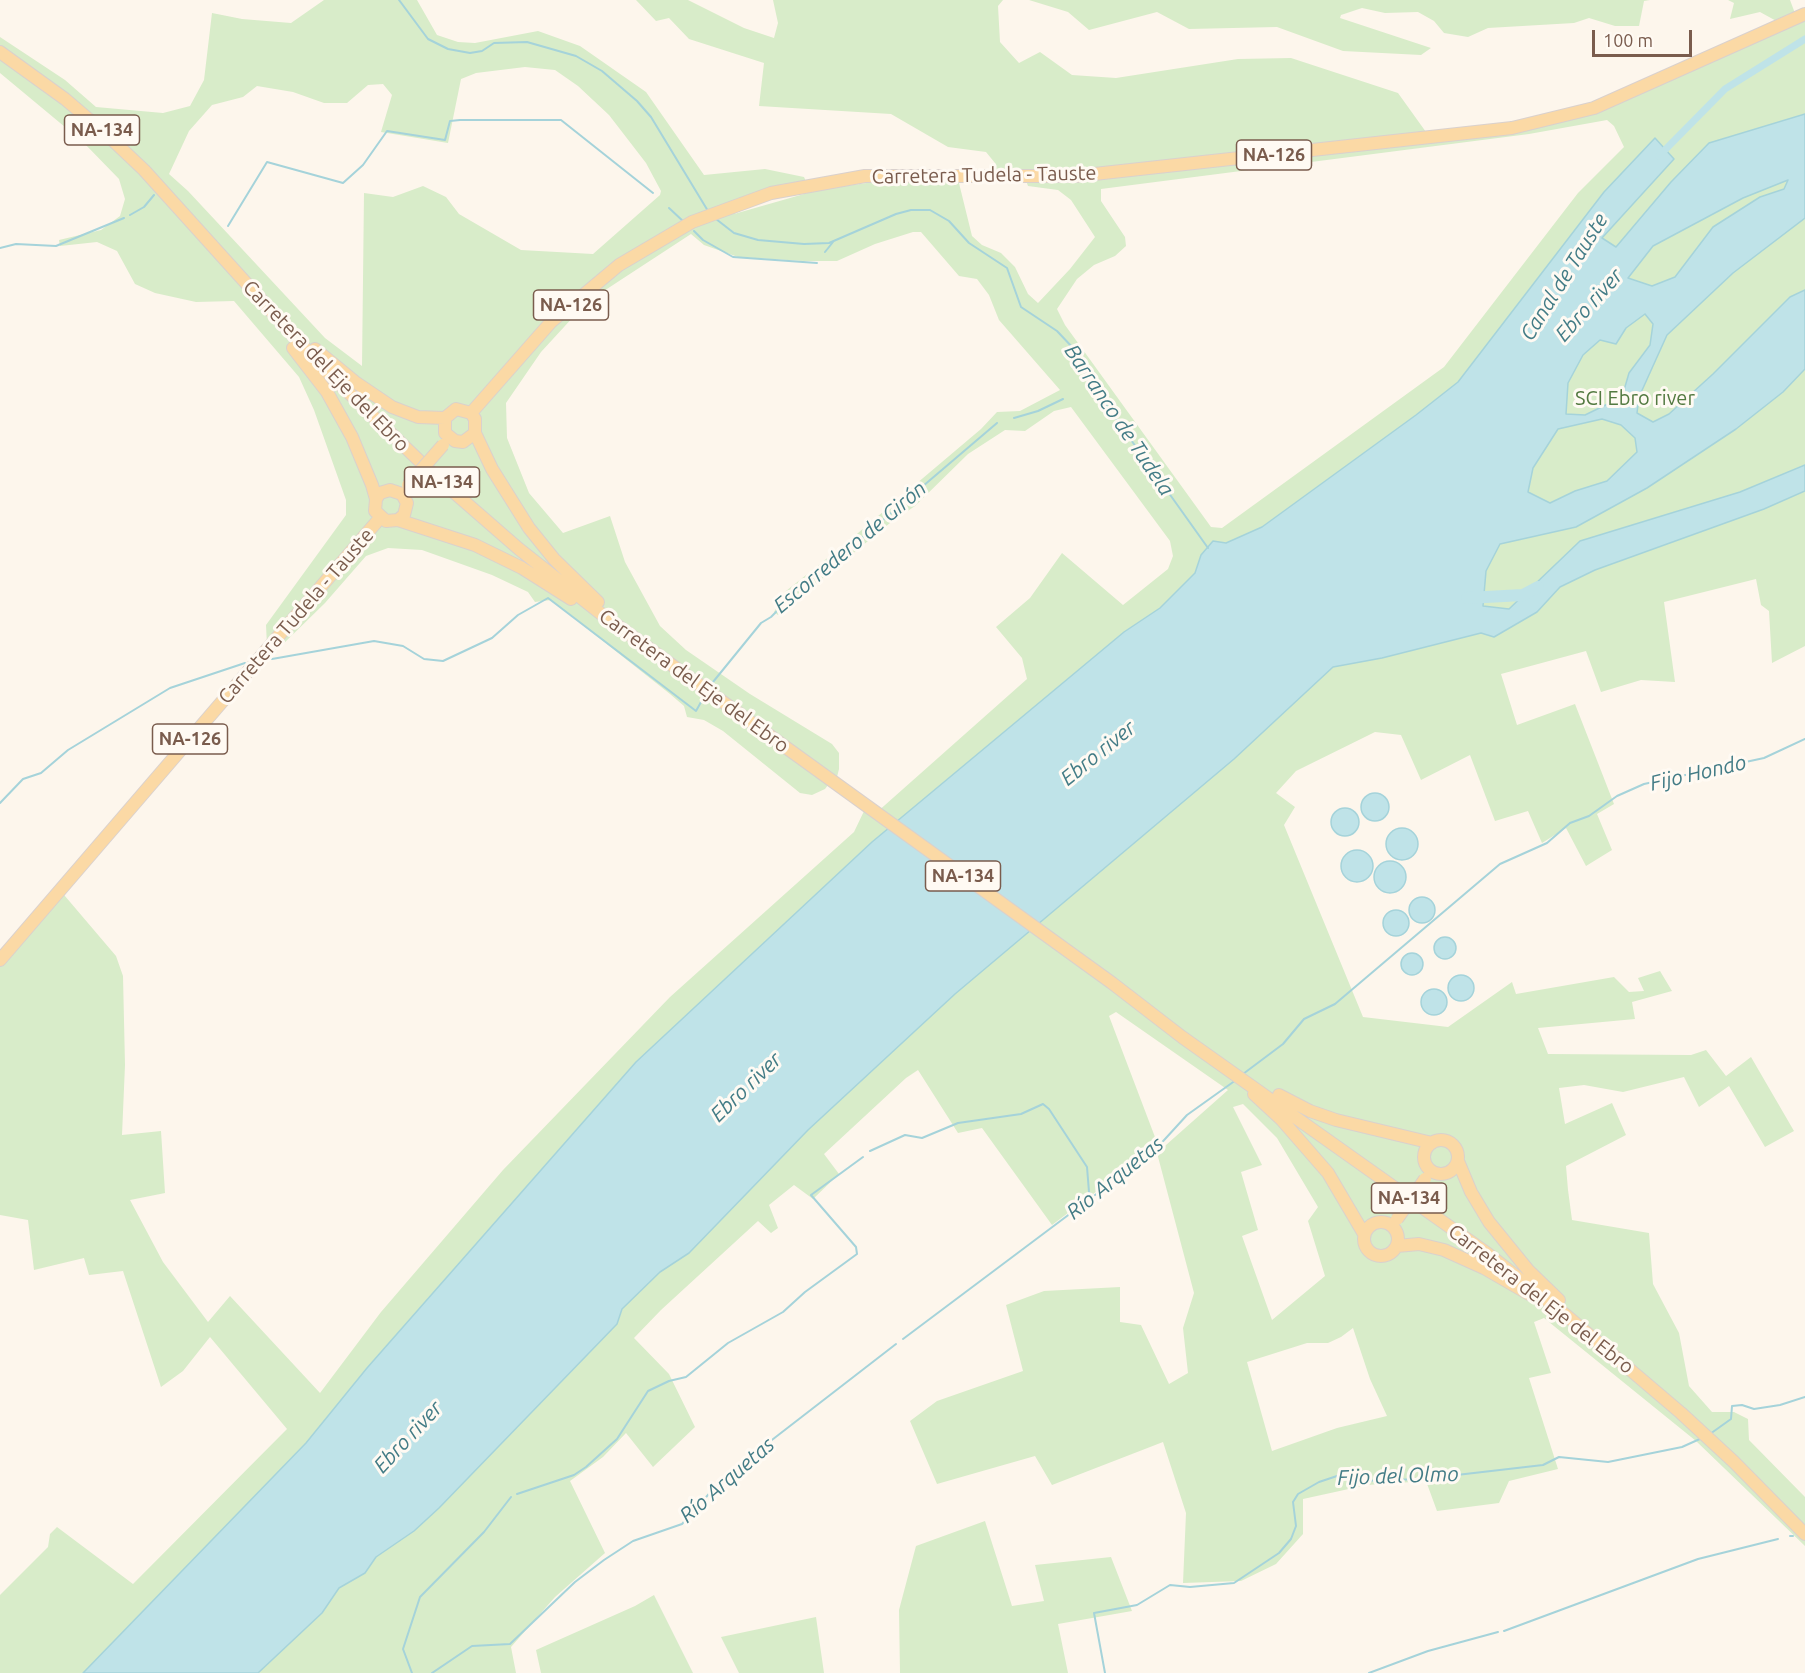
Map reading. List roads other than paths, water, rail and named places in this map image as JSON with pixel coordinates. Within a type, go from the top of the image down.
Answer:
[{"type":"main road","name":"Carretera Tudela - Tauste","points":[[471,413],[551,322],[586,291],[652,243],[692,222],[771,193],[865,176],[1076,176],[1512,128],[1593,108],[1805,14]]},
{"type":"main road","name":"Carretera del Eje del Ebro","points":[[0,52],[65,99],[106,134],[144,170],[320,365],[434,475],[575,594],[1148,1009],[1182,1037],[1488,1254],[1629,1367],[1734,1462],[1805,1534]]},
{"type":"main road","points":[[190,222],[230,260],[301,335],[355,382],[406,414],[445,418]]},
{"type":"main road","points":[[232,270],[260,309],[327,392],[352,437],[376,499],[375,511],[380,518],[392,522],[398,520],[406,509],[405,489],[446,442],[445,418],[456,409],[471,413],[475,419],[475,433],[508,496],[554,559],[578,584],[676,668]]},
{"type":"main road","points":[[446,442],[463,442],[475,433]]},
{"type":"main road","points":[[376,499],[381,493],[390,489],[405,489]]},
{"type":"main road","name":"Carretera Tudela - Tauste","points":[[0,960],[380,518]]},
{"type":"main road","points":[[398,520],[475,545],[522,568],[568,597],[674,673],[724,702]]},
{"type":"main road","points":[[1148,1009],[1193,1035],[1266,1088],[1310,1112],[1358,1127],[1432,1143],[1442,1140],[1451,1143],[1457,1150],[1458,1161],[1470,1192],[1509,1249],[1629,1367]]},
{"type":"main road","points":[[1182,1037],[1281,1119],[1328,1173],[1364,1234],[1364,1244],[1375,1255],[1385,1256],[1397,1246],[1430,1245],[1463,1257],[1504,1279],[1551,1310],[1681,1413]]},
{"type":"main road","points":[[1428,1175],[1423,1157],[1432,1143]]},
{"type":"main road","points":[[1428,1175],[1447,1174],[1458,1161]]},
{"type":"main road","points":[[1394,1222],[1428,1175]]},
{"type":"main road","points":[[1364,1234],[1375,1222],[1394,1222]]},
{"type":"main road","points":[[1394,1222],[1398,1235],[1397,1246]]},
{"type":"water","name":"SCI Ebro river","points":[[1805,114],[1805,218],[1733,273],[1667,335],[1639,397],[1637,413],[1653,422],[1669,414],[1713,374],[1790,297],[1805,290],[1805,369],[1783,392],[1736,429],[1647,488],[1576,527],[1500,544],[1486,571],[1483,606],[1509,609],[1580,541],[1740,492],[1805,465],[1805,491],[1764,509],[1595,570],[1560,587],[1537,612],[1494,637],[1481,633],[1382,658],[1333,667],[1234,759],[955,994],[808,1130],[689,1253],[660,1272],[622,1309],[617,1324],[439,1508],[414,1531],[376,1557],[365,1573],[339,1588],[322,1613],[258,1673],[83,1673],[306,1443],[367,1368],[636,1062],[872,842],[1124,632],[1160,608],[1195,573],[1201,555],[1213,541],[1226,543],[1262,527],[1458,382],[1604,192],[1655,138],[1674,159],[1602,238],[1616,247],[1671,182],[1709,143]],"holes":[[[1788,180],[1784,189],[1760,197],[1713,227],[1675,277],[1652,286],[1628,278],[1653,246],[1743,198]],[[1645,314],[1653,324],[1650,345],[1629,373],[1622,397],[1585,415],[1566,414],[1568,383],[1583,355],[1600,340],[1616,344],[1626,328]],[[1602,419],[1621,425],[1635,438],[1637,452],[1607,481],[1575,491],[1550,503],[1528,492],[1533,468],[1558,429]]]},
{"type":"water","points":[[1375,793],[1385,797],[1389,807],[1385,817],[1375,821],[1365,817],[1361,807],[1365,797]]},
{"type":"water","points":[[1345,808],[1355,812],[1359,822],[1355,832],[1345,836],[1335,832],[1331,822],[1335,812]]},
{"type":"water","points":[[1402,828],[1413,833],[1418,844],[1413,855],[1402,860],[1391,855],[1386,844],[1391,833]]},
{"type":"water","points":[[1357,850],[1368,855],[1373,866],[1368,877],[1357,882],[1346,877],[1341,866],[1346,855]]},
{"type":"water","points":[[1390,861],[1401,866],[1406,877],[1401,888],[1390,893],[1379,888],[1374,877],[1379,866]]},
{"type":"water","points":[[1422,897],[1431,901],[1435,910],[1431,919],[1422,923],[1413,919],[1409,910],[1413,901]]},
{"type":"water","points":[[1396,910],[1405,914],[1409,923],[1405,932],[1396,936],[1387,932],[1383,923],[1387,914]]},
{"type":"water","points":[[1445,937],[1453,940],[1456,948],[1453,956],[1445,959],[1437,956],[1434,948],[1437,940]]},
{"type":"water","points":[[1412,953],[1420,956],[1423,964],[1420,972],[1412,975],[1404,972],[1401,964],[1404,956]]},
{"type":"water","points":[[1461,975],[1470,979],[1474,988],[1470,997],[1461,1001],[1452,997],[1448,988],[1452,979]]},
{"type":"water","points":[[1434,989],[1443,993],[1447,1002],[1443,1011],[1434,1015],[1425,1011],[1421,1002],[1425,993]]},
{"type":"waterway","name":"Barranco de Tudela","points":[[399,0],[428,39],[448,49],[470,53],[482,51],[494,43],[527,42],[576,56],[602,71],[637,101],[651,117],[708,211]]},
{"type":"waterway","name":"Canal de Tauste","points":[[1659,156],[1725,89],[1805,39]]},
{"type":"waterway","points":[[228,226],[267,162],[343,183],[363,165],[387,131],[445,140],[450,121],[460,120],[561,120],[653,193]]},
{"type":"waterway","points":[[130,215],[144,207],[154,195]]},
{"type":"waterway","points":[[669,208],[684,222]]},
{"type":"waterway","name":"Barranco de Tudela","points":[[716,219],[734,233],[758,240],[804,244],[829,243],[896,214],[911,210],[930,210],[949,221],[969,243],[1007,268],[1021,307],[1057,331],[1074,349],[1089,381],[1208,548]]},
{"type":"waterway","points":[[0,248],[16,244],[56,246],[124,218]]},
{"type":"waterway","points":[[694,231],[703,240],[733,257],[817,263]]},
{"type":"waterway","name":"Barranco de Tudela","points":[[825,252],[833,242]]},
{"type":"waterway","name":"Escorredero de Girón","points":[[1014,418],[1038,411],[1063,399]]},
{"type":"waterway","name":"Escorredero de Girón","points":[[713,682],[761,623],[771,617],[828,560],[862,538],[997,423]]},
{"type":"waterway","name":"Ebro river","points":[[1467,598],[1523,595],[1538,587]]},
{"type":"waterway","name":"Escorredero de Girón","points":[[272,659],[374,641],[403,646],[424,659],[443,661],[492,638],[518,615],[548,598],[696,711],[701,702]]},
{"type":"waterway","name":"Escorredero de Girón","points":[[0,803],[23,779],[41,773],[68,750],[170,688],[245,663]]},
{"type":"waterway","name":"Fijo Hondo","points":[[1243,1074],[1283,1044],[1304,1019],[1335,1004],[1500,864],[1547,843],[1570,823],[1589,816],[1617,796],[1644,784],[1764,758],[1805,739]]},
{"type":"waterway","name":"Río Arquetas","points":[[903,1339],[1155,1150],[1187,1115],[1236,1080]]},
{"type":"waterway","points":[[870,1151],[905,1135],[922,1138],[958,1123],[1021,1114],[1043,1104],[1049,1109],[1087,1167],[1089,1192],[1092,1196]]},
{"type":"waterway","points":[[517,1494],[574,1475],[586,1467],[617,1439],[648,1391],[669,1381],[686,1377],[728,1343],[783,1312],[805,1292],[857,1254],[856,1247],[811,1195],[863,1157]]},
{"type":"waterway","name":"Río Arquetas","points":[[432,1673],[472,1646],[510,1644],[575,1582],[604,1560],[633,1541],[682,1524],[724,1477],[896,1344]]},
{"type":"waterway","name":"Fijo del Olmo","points":[[1710,1434],[1731,1419],[1732,1406],[1742,1405],[1754,1409],[1780,1405],[1805,1397]]},
{"type":"waterway","name":"Fijo del Olmo","points":[[1105,1673],[1094,1613],[1137,1605],[1170,1585],[1190,1587],[1234,1583],[1279,1553],[1291,1539],[1296,1526],[1293,1502],[1298,1494],[1319,1482],[1337,1476],[1360,1481],[1422,1479],[1543,1465],[1559,1457],[1608,1462],[1682,1447],[1702,1438]]},
{"type":"waterway","points":[[412,1673],[403,1649],[420,1597],[484,1532],[511,1497]]},
{"type":"waterway","points":[[1504,1631],[1698,1559],[1778,1539]]},
{"type":"waterway","points":[[1369,1673],[1428,1651],[1498,1632]]}]
